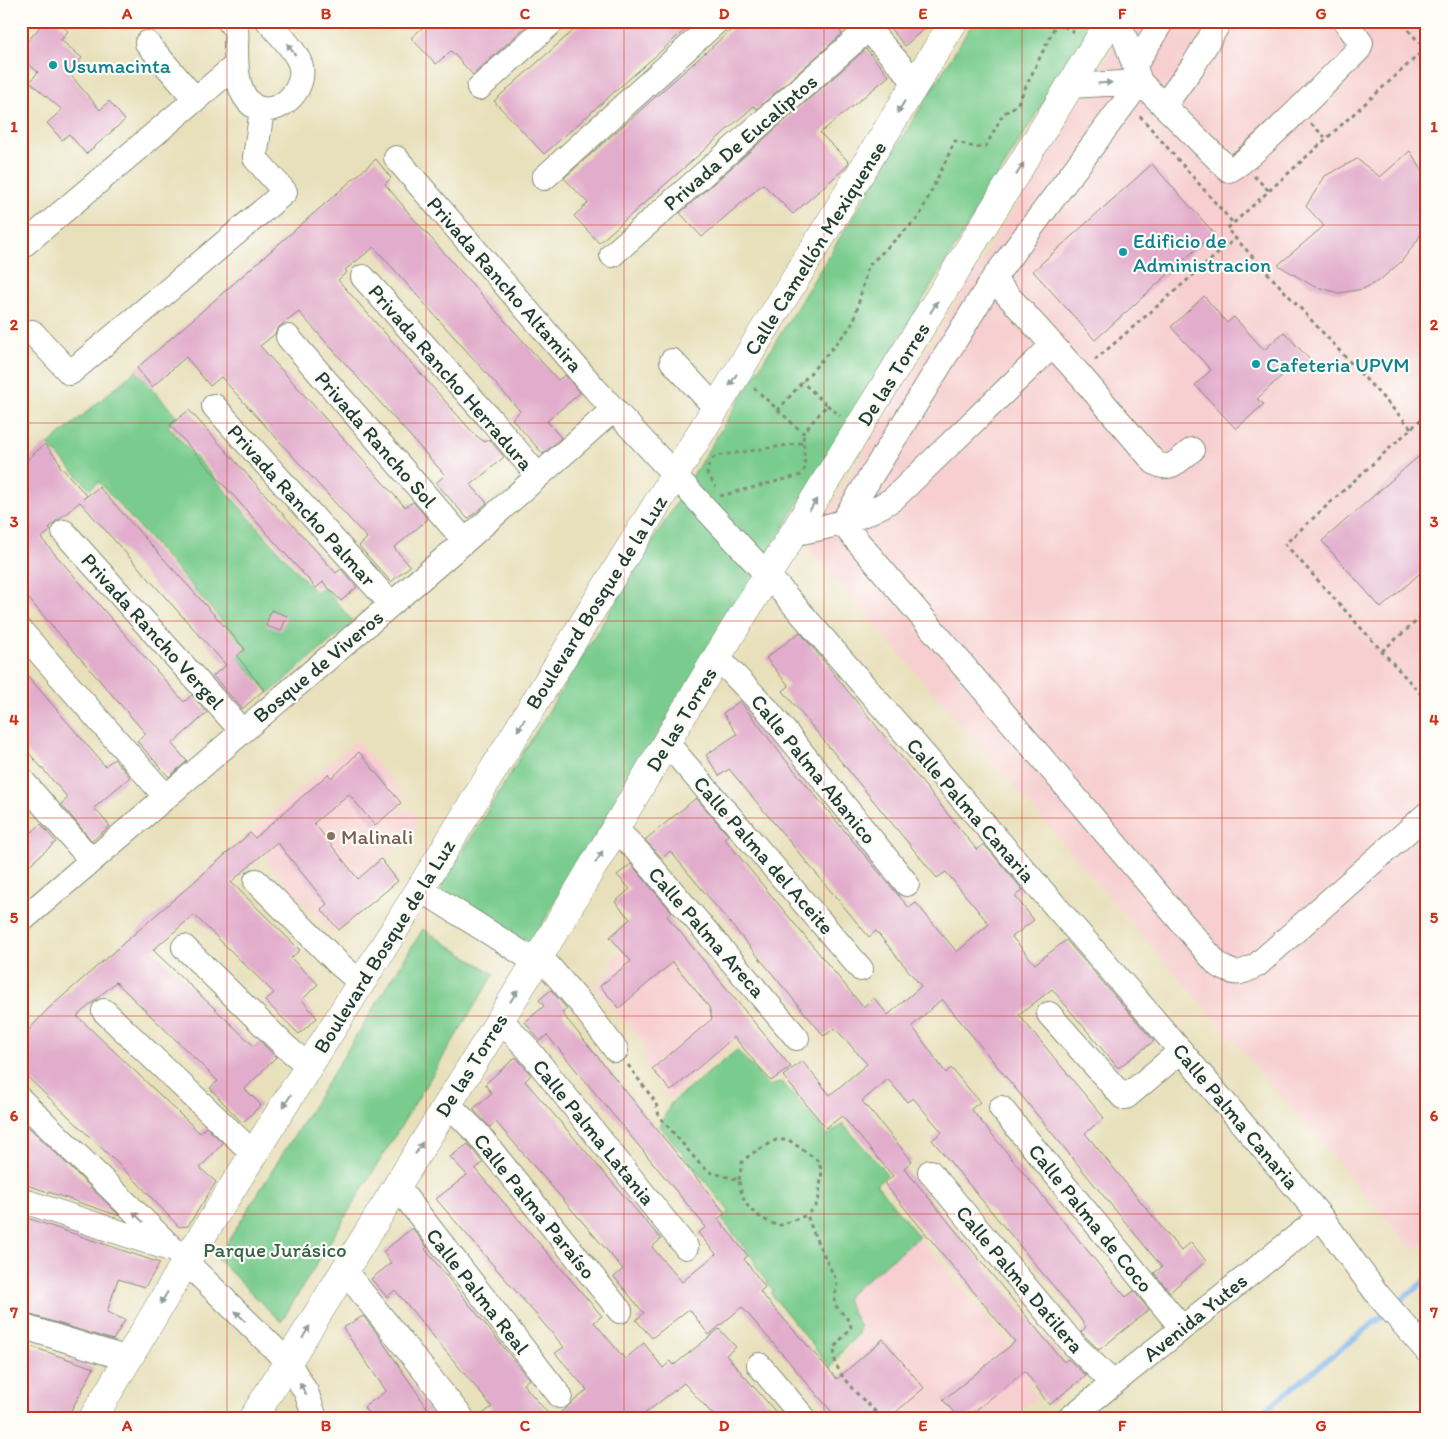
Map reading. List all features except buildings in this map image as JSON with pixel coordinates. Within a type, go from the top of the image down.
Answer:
[{"type":"main road","name":"Calle Camellón Mexiquense","points":[[674,475],[954,21]]},
{"type":"main road","name":"De las Torres","points":[[253,1418],[538,958],[767,575],[796,533],[1110,21]]},
{"type":"main road","name":"Boulevard Bosque de la Luz","points":[[93,1418],[128,1359],[178,1256],[254,1154],[420,889],[674,475]]},
{"type":"street","points":[[229,21],[236,31],[236,65],[240,85],[249,102],[262,109],[278,107],[294,96],[302,82],[300,62],[268,21]]},
{"type":"street","points":[[479,88],[553,21]]},
{"type":"street","points":[[544,178],[717,21]]},
{"type":"street","points":[[1119,21],[1134,82],[1164,106],[1225,168],[1232,170],[1264,142],[1358,49],[1361,43],[1344,21]]},
{"type":"street","points":[[842,523],[993,279],[1134,82],[1162,21]]},
{"type":"street","points":[[1164,106],[1193,66],[1220,21]]},
{"type":"street","points":[[865,25],[916,83]]},
{"type":"street","name":"Privada De Eucaliptos","points":[[612,255],[865,25]]},
{"type":"street","points":[[147,43],[196,100]]},
{"type":"street","points":[[21,247],[236,65]]},
{"type":"street","points":[[1070,86],[1134,82]]},
{"type":"street","points":[[32,332],[70,373],[285,192],[255,158],[262,109]]},
{"type":"street","name":"Privada Rancho Altamira","points":[[396,158],[614,409]]},
{"type":"street","name":"Privada Rancho Herradura","points":[[363,277],[493,422],[538,476]]},
{"type":"street","points":[[993,279],[1158,465],[1162,468],[1170,467],[1192,450]]},
{"type":"street","name":"Privada Rancho Sol","points":[[288,337],[466,541]]},
{"type":"street","points":[[796,533],[842,523],[874,511],[893,499],[1053,345]]},
{"type":"street","points":[[672,361],[716,408]]},
{"type":"street","name":"Privada Rancho Palmar","points":[[214,406],[390,604]]},
{"type":"street","name":"Calle Palma Canaria","points":[[614,409],[767,575],[1181,1051],[1321,1217],[1378,1295],[1417,1332]]},
{"type":"street","name":"Bosque de Viveros","points":[[21,921],[242,730],[466,541],[614,409]]},
{"type":"street","points":[[842,523],[1218,965],[1232,974],[1244,972],[1257,966],[1427,814]]},
{"type":"street","name":"Privada Rancho Vergel","points":[[64,532],[242,730]]},
{"type":"street","points":[[21,631],[166,797]]},
{"type":"street","name":"Calle Palma Abanico","points":[[717,657],[766,708],[907,884]]},
{"type":"street","name":"Calle Palma del Aceite","points":[[666,742],[861,969]]},
{"type":"street","points":[[21,779],[91,860]]},
{"type":"street","name":"Calle Palma Areca","points":[[616,829],[641,855],[797,1038]]},
{"type":"street","points":[[256,881],[338,964],[361,983]]},
{"type":"street","points":[[420,889],[538,958],[582,1005],[616,1050]]},
{"type":"street","points":[[184,947],[286,1047],[309,1066]]},
{"type":"street","points":[[104,1011],[254,1154]]},
{"type":"street","points":[[1049,1014],[1122,1097],[1126,1097],[1181,1051]]},
{"type":"street","name":"Calle Palma Latania","points":[[500,1019],[527,1048],[686,1248]]},
{"type":"street","points":[[21,1100],[288,1362],[306,1392],[315,1418]]},
{"type":"street","name":"Calle Palma Paraíso","points":[[447,1103],[477,1133],[620,1311]]},
{"type":"street","name":"Calle Palma de Coco","points":[[1001,1108],[1181,1327]]},
{"type":"street","name":"Calle Palma Datilera","points":[[930,1172],[1075,1346],[1113,1384]]},
{"type":"street","name":"Calle Palma Real","points":[[396,1185],[560,1396]]},
{"type":"street","points":[[21,1200],[178,1256]]},
{"type":"street","name":"Avenida Yutes","points":[[1070,1418],[1181,1327],[1321,1217]]},
{"type":"street","points":[[344,1270],[462,1418]]},
{"type":"street","points":[[21,1326],[128,1359]]},
{"type":"street","points":[[759,1365],[804,1418]]},
{"type":"path","points":[[1411,428],[1227,229],[1425,49],[1403,24],[1412,21]]},
{"type":"path","points":[[778,410],[847,331],[854,320],[868,266],[919,216],[955,141],[976,148],[986,146],[1002,114],[1017,105],[1057,22]]},
{"type":"path","points":[[1134,82],[1233,223]]},
{"type":"path","points":[[1079,374],[1236,238]]},
{"type":"path","points":[[738,372],[803,433]]},
{"type":"path","points":[[699,502],[801,475],[805,468],[802,443],[803,433],[827,405],[802,382]]},
{"type":"path","points":[[1427,414],[1285,544],[1427,701]]},
{"type":"path","points":[[728,502],[707,474],[710,460],[716,456],[802,443]]},
{"type":"path","points":[[1382,651],[1427,612]]},
{"type":"path","points":[[616,1050],[650,1092],[656,1102],[659,1116],[699,1163],[709,1172],[739,1180]]},
{"type":"path","points":[[776,1140],[789,1140],[817,1160],[822,1171],[818,1203],[807,1215],[778,1226],[765,1220],[741,1198],[739,1180],[742,1162],[751,1154],[776,1140]]},
{"type":"path","points":[[807,1215],[815,1237],[837,1282],[834,1304],[849,1321],[851,1327],[836,1347],[834,1361],[838,1372],[882,1418]]},
{"type":"shaded area","points":[[1129,21],[1427,21],[1427,1240],[1414,1251],[807,546]]},
{"type":"shaded area","name":"Malinali","points":[[356,740],[406,797],[397,807],[414,812],[417,821],[414,833],[404,839],[392,840],[391,852],[381,859],[398,881],[333,934],[271,868],[265,852],[250,833]]},
{"type":"shaded area","points":[[644,931],[734,1042],[670,1099],[647,1067],[643,1041],[593,987],[610,971],[612,960]]},
{"type":"shaded area","points":[[919,1237],[1029,1368],[1034,1380],[1028,1386],[1037,1397],[1011,1418],[894,1418],[846,1363],[845,1351],[860,1339],[864,1330],[846,1300],[849,1294]]},
{"type":"green space","points":[[974,21],[1093,21],[766,557],[690,480]]},
{"type":"green space","points":[[136,370],[177,417],[168,426],[315,592],[323,586],[353,622],[269,693],[238,657],[247,649],[99,482],[90,489],[48,445]]},
{"type":"green space","points":[[681,495],[754,577],[528,947],[441,894],[442,885]]},
{"type":"green space","name":"Parque Jurásico","points":[[423,929],[494,974],[281,1322],[217,1259]]},
{"type":"green space","points":[[737,1050],[769,1086],[782,1082],[828,1135],[843,1124],[887,1174],[877,1185],[919,1237],[849,1294],[846,1300],[860,1327],[857,1336],[845,1347],[831,1368],[771,1294],[773,1290],[757,1269],[753,1259],[722,1219],[729,1211],[660,1126],[671,1103]]},
{"type":"waterway","points":[[1394,1306],[1427,1279]]},
{"type":"waterway","points":[[1255,1418],[1387,1312]]},
{"type":"place","name":"Usumacinta","points":[[53,65]]},
{"type":"place","name":"Edificio de Administracion","points":[[1123,252]]},
{"type":"place","name":"Cafeteria UPVM","points":[[1256,364]]},
{"type":"place","name":"Malinali","points":[[331,836]]}]
